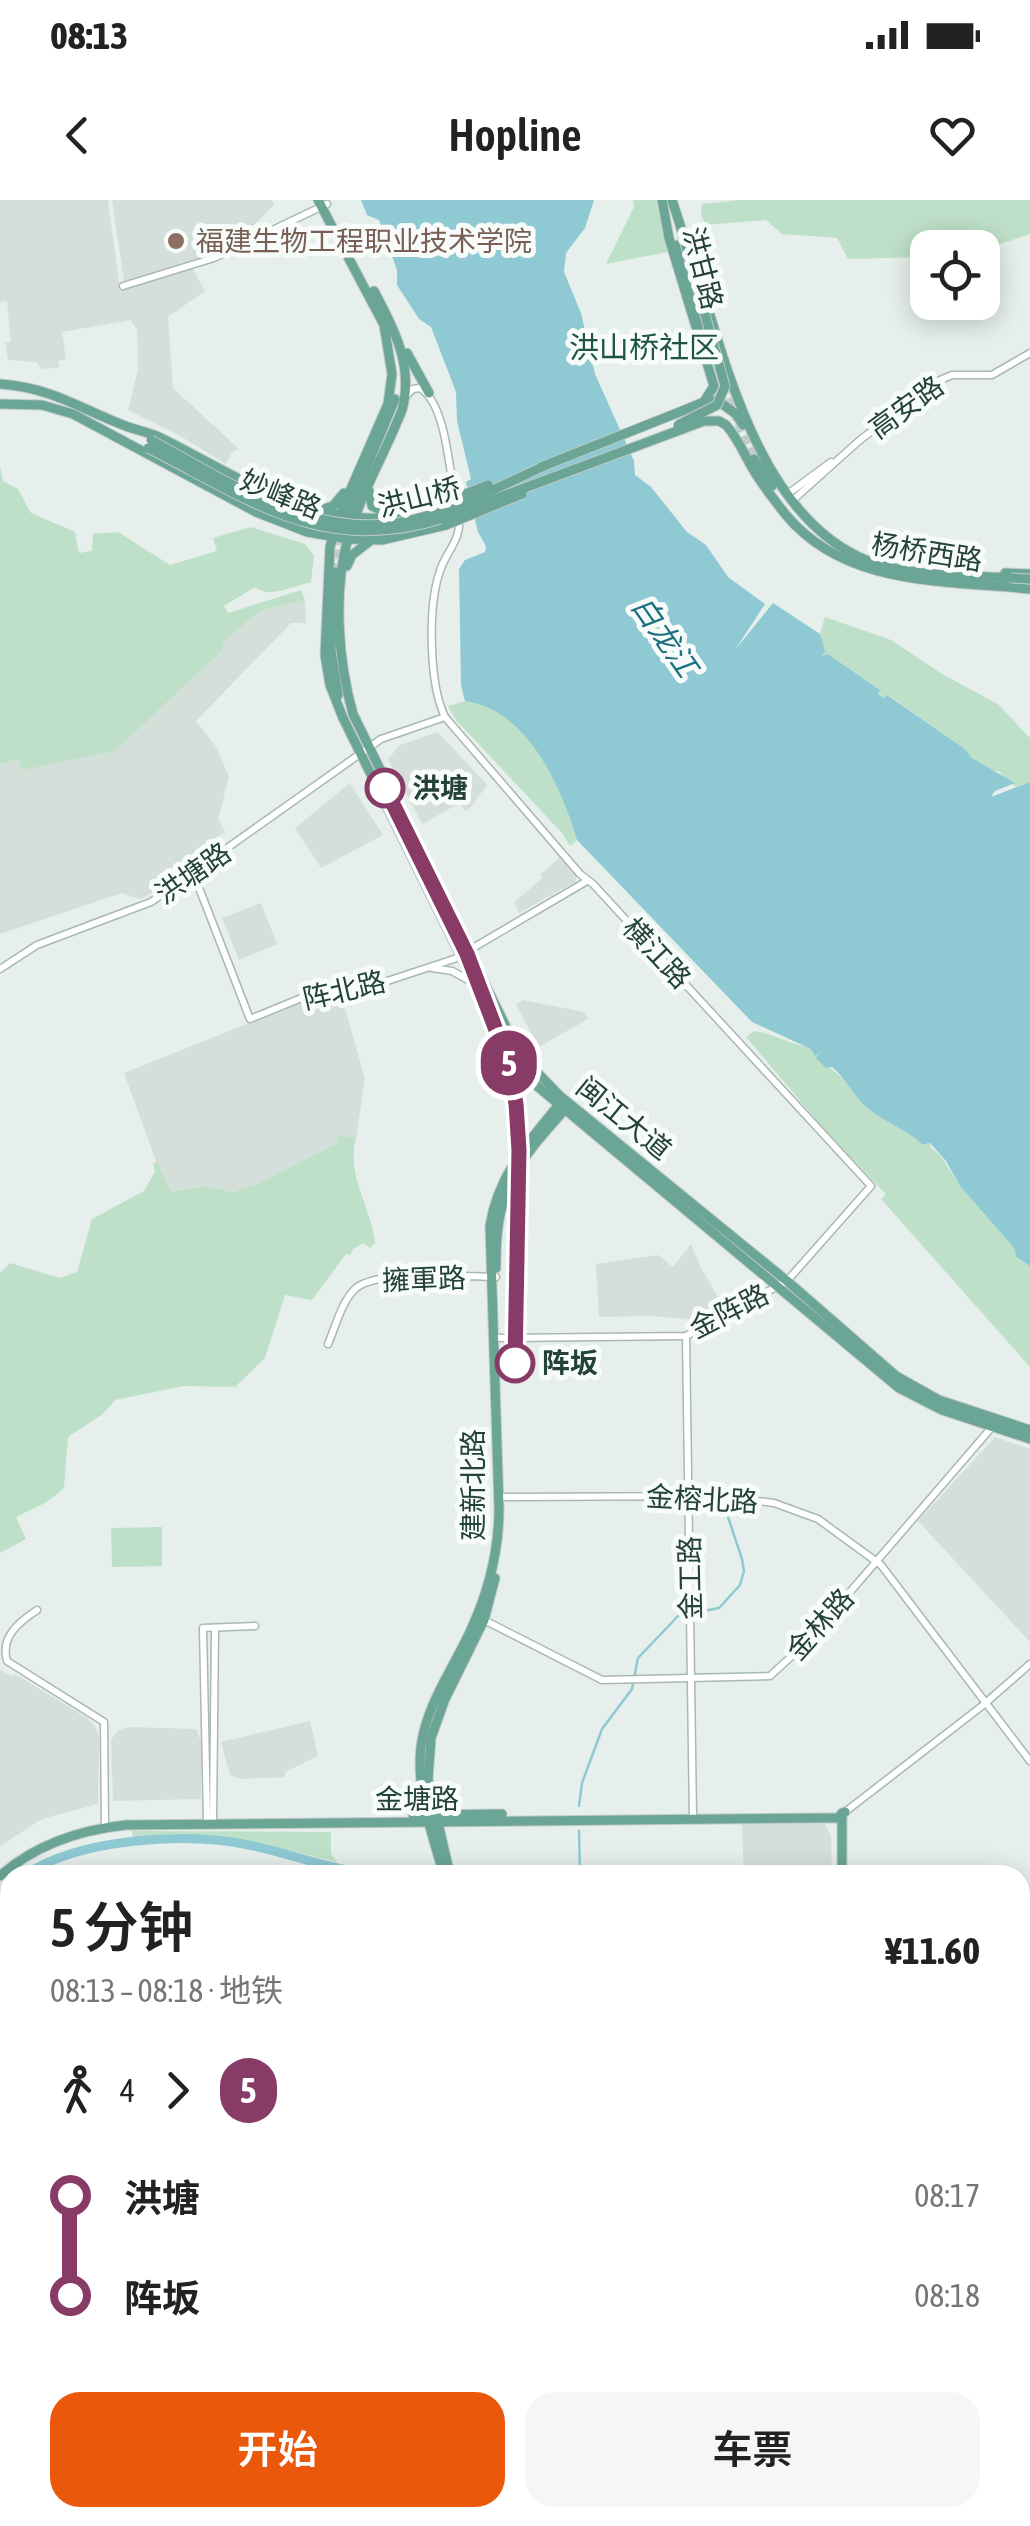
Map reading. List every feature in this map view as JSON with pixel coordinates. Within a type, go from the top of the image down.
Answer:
[{"type":"main road","name":"洪甘路","points":[[662,200],[674,256],[712,377]]},
{"type":"main road","name":"洪甘路","points":[[672,200],[758,455]]},
{"type":"main road","points":[[323,203],[404,359],[405,399],[368,494],[374,510],[384,514],[415,510]]},
{"type":"main road","points":[[668,219],[709,346]]},
{"type":"main road","points":[[636,447],[713,408],[725,386],[680,225]]},
{"type":"main road","points":[[389,329],[429,393]]},
{"type":"main road","points":[[315,512],[337,503],[362,460],[390,395],[389,329]]},
{"type":"main road","points":[[348,515],[396,394],[396,360],[389,329]]},
{"type":"main road","points":[[712,377],[718,385],[730,379]]},
{"type":"main road","points":[[704,402],[713,390],[712,377]]},
{"type":"main road","name":"妙峰路","points":[[0,384],[58,395],[123,426],[157,436],[264,492],[315,512],[391,517],[415,510]]},
{"type":"main road","points":[[704,402],[718,401],[736,414],[784,504],[810,534],[839,556]]},
{"type":"main road","name":"洪山桥","points":[[415,510],[542,467],[704,402]]},
{"type":"main road","name":"妙峰路","points":[[0,404],[50,406],[87,420],[256,512],[300,530],[332,537],[370,541],[416,534],[446,526],[555,478]]},
{"type":"main road","points":[[87,420],[149,444],[288,511],[348,525],[390,524],[423,517],[542,467]]},
{"type":"main road","name":"洪山桥","points":[[149,444],[285,517],[344,532],[384,532],[414,527],[704,421]]},
{"type":"main road","name":"杨桥西路","points":[[704,421],[726,425],[784,512],[811,540],[839,556],[901,577],[1030,589]]},
{"type":"main road","points":[[123,426],[149,444]]},
{"type":"main road","name":"杨桥西路","points":[[758,455],[822,532],[856,555],[898,568],[1030,577]]},
{"type":"main road","points":[[348,515],[362,460]]},
{"type":"main road","points":[[349,731],[330,686],[324,655],[332,537],[376,471]]},
{"type":"main road","name":"闽江大道","points":[[348,515],[340,656],[365,750],[466,954],[521,1052],[564,1105]]},
{"type":"main road","points":[[342,588],[349,558],[370,541]]},
{"type":"main road","points":[[349,731],[331,658],[337,572],[334,658],[340,689],[353,714]]},
{"type":"main road","points":[[952,574],[1030,577]]},
{"type":"main road","name":"闽江大道","points":[[349,731],[365,750]]},
{"type":"main road","name":"闽江大道","points":[[466,954],[477,986],[508,1048],[538,1086],[917,1390],[1030,1430]]},
{"type":"main road","name":"建新北路","points":[[501,1497],[498,1338],[489,1234],[498,1191],[521,1151],[564,1105]]},
{"type":"main road","name":"建新北路","points":[[444,1865],[432,1818],[428,1779],[432,1734],[480,1618],[504,1536],[494,1277]]},
{"type":"main road","name":"闽江大道","points":[[784,1283],[906,1392],[933,1407],[1030,1439]]},
{"type":"main road","points":[[840,1814],[840,1865]]},
{"type":"main road","name":"金塘路","points":[[12,1865],[45,1846],[105,1825],[210,1819],[840,1814]]},
{"type":"main road","name":"金塘路","points":[[105,1825],[432,1818]]},
{"type":"street","points":[[123,286],[207,260],[323,203]]},
{"type":"street","name":"高安路","points":[[791,496],[945,377],[992,375],[1030,352]]},
{"type":"street","points":[[405,399],[415,388],[429,393],[441,420],[460,528],[440,569],[434,595],[435,673],[445,717]]},
{"type":"street","name":"洪塘路","points":[[0,968],[43,942],[143,907],[194,875],[381,739],[445,717]]},
{"type":"street","name":"横江路","points":[[445,717],[588,881],[872,1186],[784,1283]]},
{"type":"street","name":"阵北路","points":[[194,875],[250,1019],[320,990],[354,992],[466,954],[588,881]]},
{"type":"street","points":[[426,968],[452,972],[477,986]]},
{"type":"street","name":"擁軍路","points":[[328,1344],[348,1298],[364,1283],[380,1279],[494,1277]]},
{"type":"street","name":"金阵路","points":[[498,1338],[686,1336],[784,1283]]},
{"type":"street","name":"金工路","points":[[686,1336],[693,1816]]},
{"type":"street","name":"金林路","points":[[480,1618],[598,1679],[759,1678],[774,1673],[806,1642],[992,1427]]},
{"type":"street","name":"金榕北路","points":[[501,1497],[751,1499],[794,1508],[828,1524],[877,1561],[1030,1761]]},
{"type":"street","points":[[37,1610],[6,1632],[1,1640],[1,1654],[104,1722],[105,1825]]},
{"type":"street","points":[[210,1819],[203,1628],[255,1626]]},
{"type":"street","points":[[210,1819],[215,1628]]},
{"type":"street","points":[[840,1814],[988,1702],[1030,1664]]},
{"type":"shaded area","points":[[0,200],[108,200],[120,290],[192,268],[205,291],[168,317],[173,388],[239,449],[232,452],[226,464],[128,410],[138,370],[137,330],[131,320],[62,332],[66,359],[58,361],[59,367],[43,369],[36,362],[8,360],[5,343],[11,342],[7,301],[0,302]]},
{"type":"shaded area","name":"福建生物工程职业技术学院","points":[[112,200],[272,200],[274,205],[239,240],[198,249],[201,257],[124,281]]},
{"type":"shaded area","points":[[305,600],[306,623],[291,623],[196,721],[217,748],[229,777],[218,819],[225,832],[196,850],[191,865],[165,886],[140,899],[122,893],[0,934],[0,764],[19,759],[22,769],[115,751],[222,642],[260,611]]},
{"type":"shaded area","points":[[438,732],[487,785],[465,811],[460,803],[422,824],[388,759],[400,745]]},
{"type":"shaded area","points":[[350,783],[383,835],[321,868],[295,828]]},
{"type":"shaded area","points":[[560,857],[577,875],[575,882],[519,913],[514,902],[543,878],[540,875]]},
{"type":"shaded area","points":[[261,903],[277,944],[239,960],[222,918]]},
{"type":"shaded area","points":[[327,992],[344,1004],[365,1079],[356,1138],[338,1135],[336,1144],[233,1192],[204,1186],[171,1192],[164,1183],[124,1073]]},
{"type":"shaded area","points":[[523,1000],[584,1012],[588,1019],[539,1047],[516,1005]]},
{"type":"shaded area","points":[[691,1244],[724,1307],[689,1326],[687,1319],[599,1317],[596,1264],[658,1255],[673,1267]]},
{"type":"shaded area","points":[[995,1437],[1030,1449],[1030,1642],[918,1521]]},
{"type":"shaded area","points":[[0,1670],[15,1674],[87,1718],[99,1737],[98,1804],[42,1819],[0,1846]]},
{"type":"shaded area","points":[[310,1721],[318,1756],[285,1772],[285,1777],[241,1779],[230,1775],[221,1742]]},
{"type":"shaded area","points":[[196,1729],[201,1742],[201,1799],[113,1801],[111,1740],[118,1730]]},
{"type":"shaded area","points":[[742,1823],[825,1824],[831,1836],[832,1865],[744,1865]]},
{"type":"green space","points":[[633,200],[656,200],[668,252],[606,264],[634,207]]},
{"type":"green space","points":[[739,200],[1030,200],[1030,234],[1000,244],[1000,230],[910,230],[910,257],[848,259],[837,238],[782,234],[766,220],[706,225],[701,215],[702,204]]},
{"type":"green space","points":[[0,467],[3,481],[18,489],[31,513],[75,532],[79,553],[92,551],[93,534],[118,532],[170,565],[217,551],[213,538],[251,527],[305,544],[314,555],[311,582],[274,592],[255,587],[224,606],[228,613],[301,590],[305,600],[260,611],[223,642],[222,650],[115,751],[22,770],[19,759],[0,764]]},
{"type":"green space","points":[[825,617],[891,640],[998,704],[1030,738],[1030,782],[1016,787],[888,695],[885,698],[877,693],[879,689],[828,654],[822,655],[820,634]]},
{"type":"green space","points":[[465,701],[487,707],[507,719],[539,754],[570,819],[577,840],[570,846],[456,720],[448,706]]},
{"type":"green space","points":[[754,1031],[806,1047],[823,1047],[830,1054],[828,1067],[869,1107],[923,1145],[930,1143],[941,1156],[960,1186],[1015,1249],[1017,1258],[1030,1266],[1030,1367],[881,1199],[886,1194],[830,1136],[746,1037]]},
{"type":"green space","points":[[338,1135],[356,1138],[354,1166],[375,1243],[370,1248],[363,1243],[350,1255],[346,1254],[312,1300],[285,1295],[265,1358],[235,1387],[184,1386],[115,1400],[103,1414],[68,1437],[64,1488],[47,1502],[16,1517],[26,1539],[0,1553],[0,1273],[10,1263],[60,1278],[77,1272],[92,1219],[144,1191],[157,1162],[171,1192],[204,1186],[233,1192],[336,1144]]},
{"type":"green space","points":[[162,1527],[162,1566],[112,1567],[111,1528]]},
{"type":"green space","points":[[132,1831],[331,1832],[331,1854],[337,1862],[243,1839],[172,1834],[133,1838]]},
{"type":"water","name":"白龙江","points":[[361,200],[594,200],[585,228],[566,253],[564,272],[581,313],[595,374],[634,461],[635,475],[651,487],[687,532],[706,545],[728,577],[765,604],[735,650],[773,603],[820,634],[825,651],[822,656],[828,654],[880,690],[878,694],[884,698],[887,695],[965,749],[972,758],[1015,783],[995,791],[991,797],[1030,782],[1030,1266],[1016,1257],[1015,1249],[960,1186],[930,1143],[923,1145],[870,1110],[832,1067],[826,1068],[816,1058],[820,1052],[815,1056],[811,1049],[752,1022],[577,840],[551,775],[524,735],[487,707],[465,701],[461,685],[459,569],[465,560],[485,552],[486,546],[478,532],[466,482],[471,479],[457,421],[456,392],[431,327],[419,319],[397,285],[397,270],[379,220],[367,215]]},
{"type":"waterway","points":[[579,1806],[582,1783],[602,1729],[632,1689],[638,1658],[678,1616],[719,1608],[740,1585],[742,1559],[726,1511]]},
{"type":"waterway","points":[[579,1831],[580,1865]]},
{"type":"waterway","points":[[44,1865],[103,1846],[165,1839],[249,1845],[327,1865]]},
{"type":"tunnel","points":[[723,386],[754,459]]},
{"type":"tunnel","points":[[335,572],[342,534]]},
{"type":"metro line","name":"5","points":[[385,788],[467,954],[509,1064],[519,1150],[515,1363]]},
{"type":"place","name":"福建生物工程职业技术学院","points":[[176,241]]},
{"type":"place","name":"洪塘","points":[[385,788]]},
{"type":"place","name":"阵坂","points":[[515,1363]]},
{"type":"district","name":"洪山桥社区","points":[[644,347]]}]
